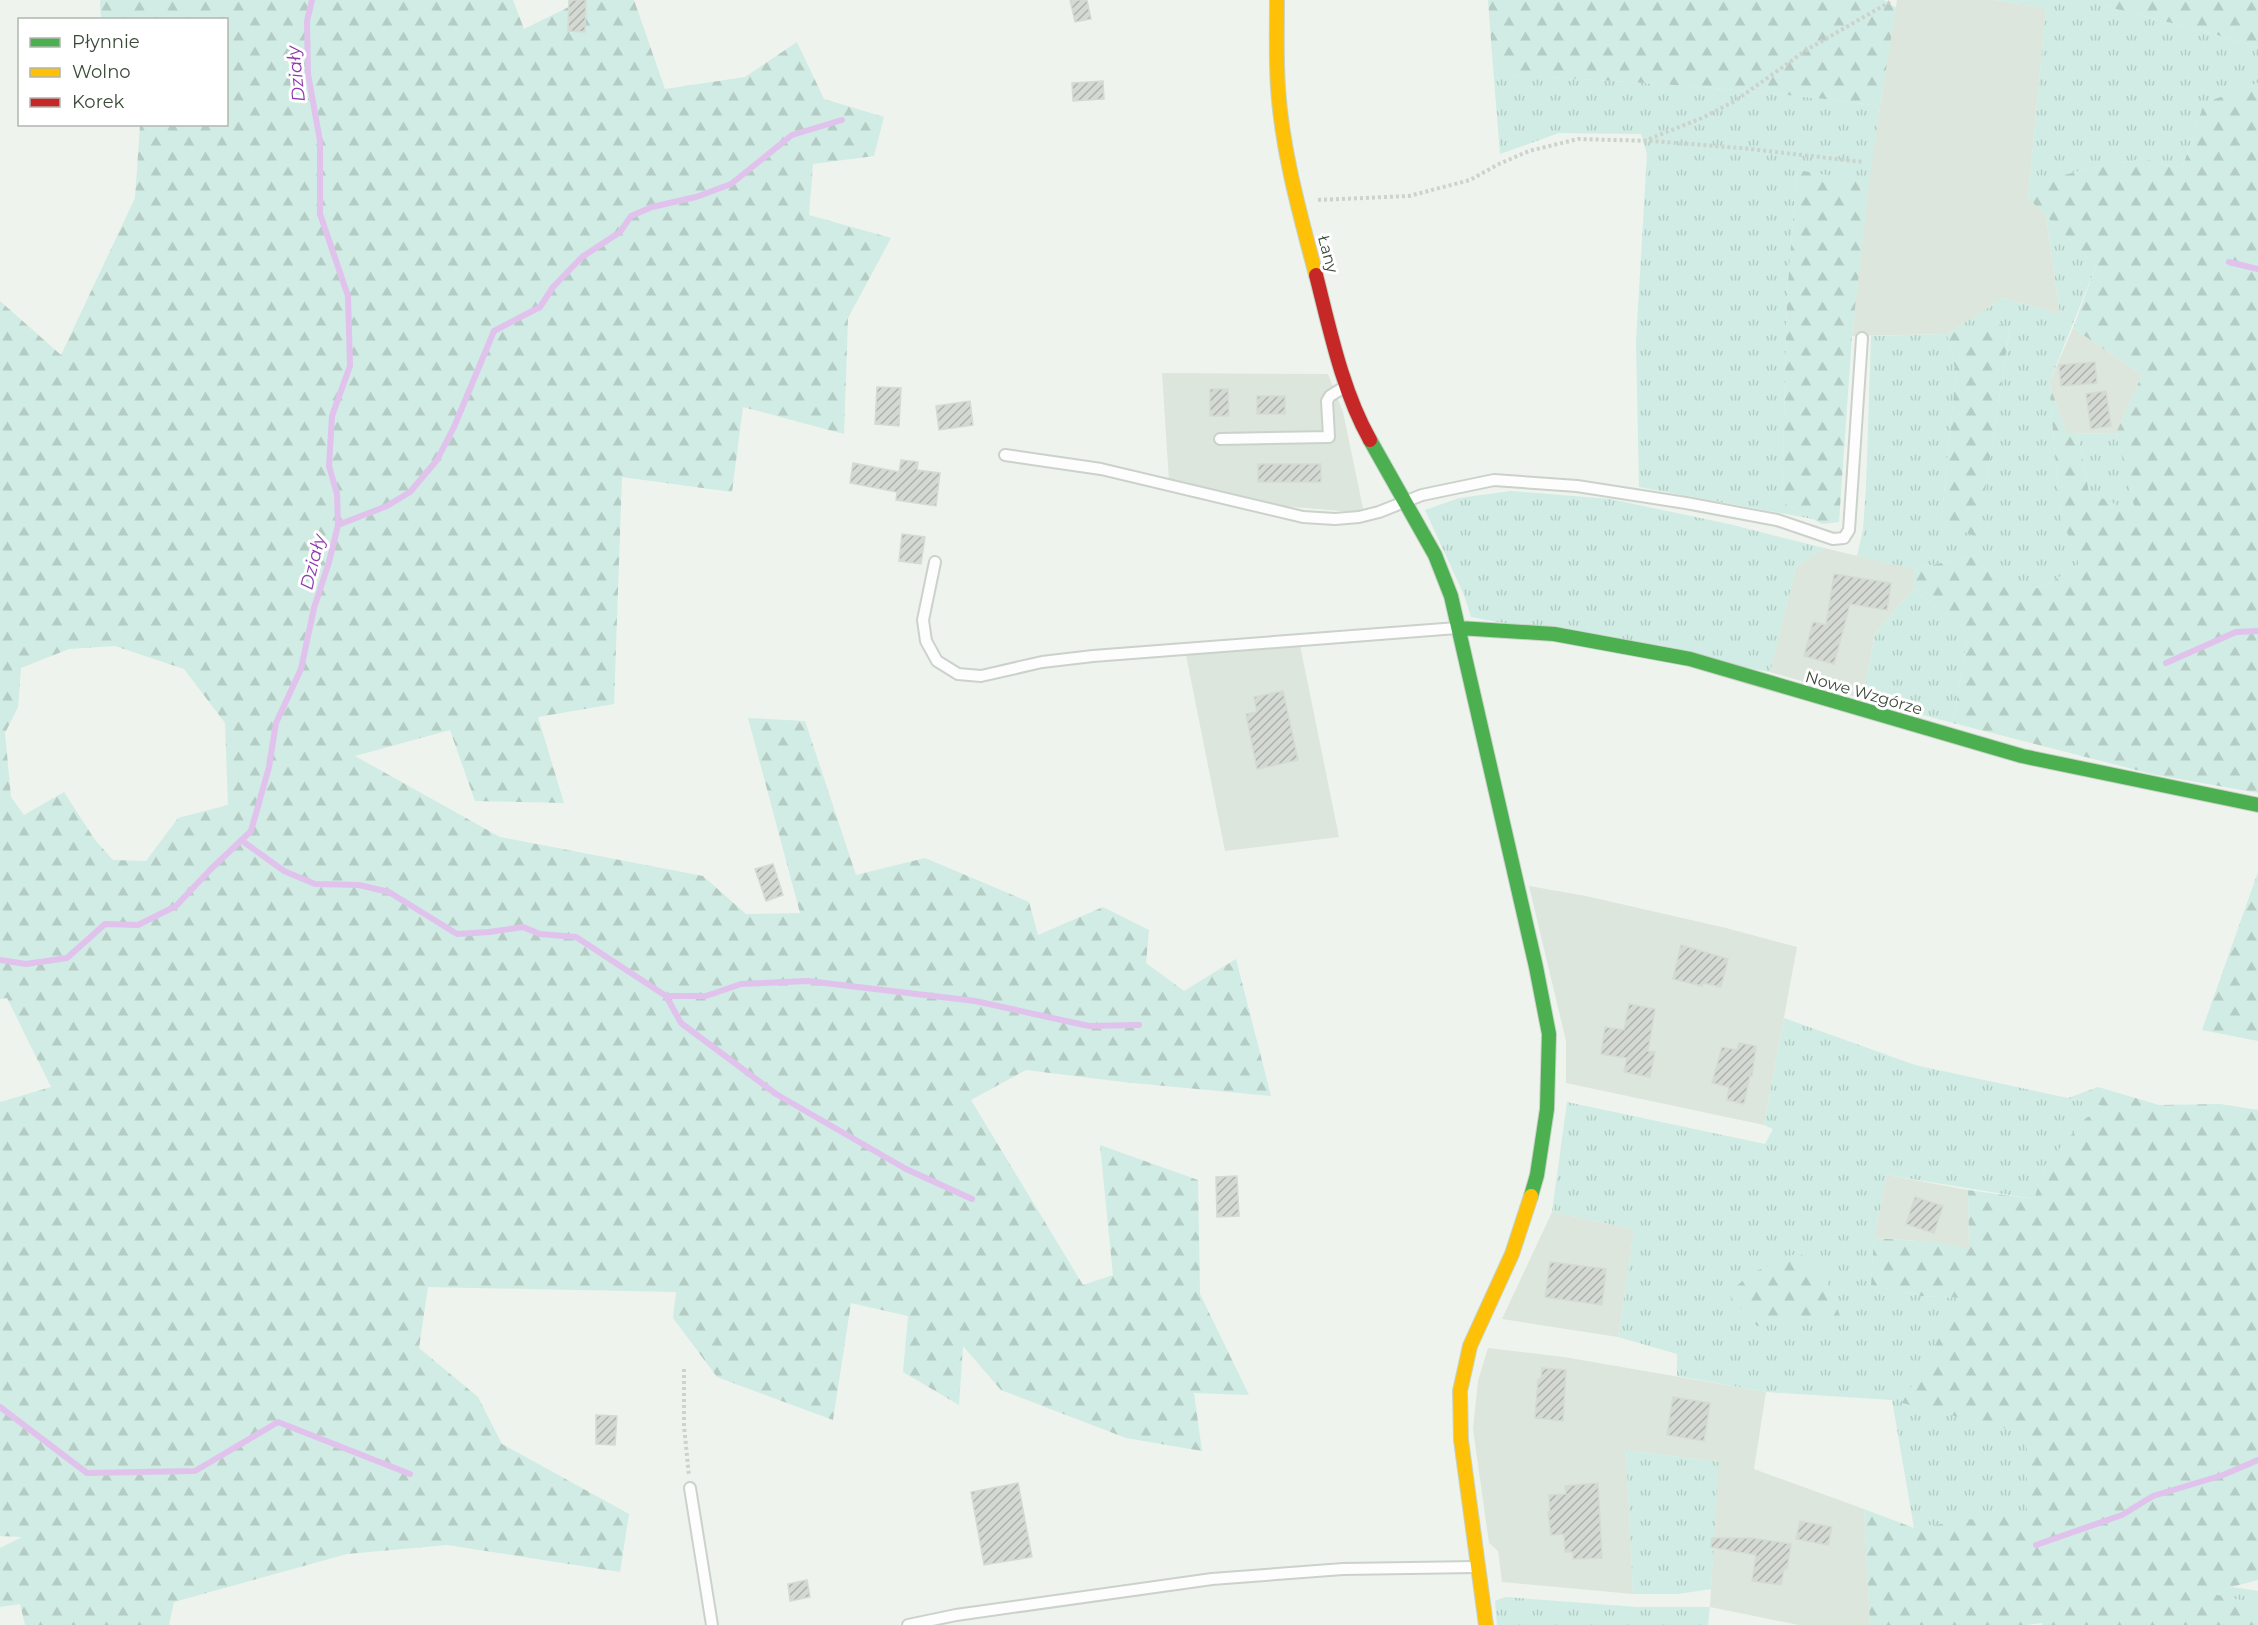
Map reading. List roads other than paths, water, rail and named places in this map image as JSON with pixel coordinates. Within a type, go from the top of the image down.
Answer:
[{"type":"street","name":"Łany","points":[[1277,0],[1278,89],[1297,203],[1347,386],[1361,423],[1435,555],[1451,596],[1536,967],[1549,1034],[1547,1109],[1537,1175],[1526,1217],[1512,1254],[1470,1346],[1460,1391],[1461,1440],[1486,1625]]},
{"type":"street","name":"Nowe Wzgórze","points":[[1459,628],[1554,634],[1690,659],[2022,756],[2258,805]]},
{"type":"lane","points":[[1005,455],[1101,469],[1303,517],[1335,519],[1359,517],[1379,512],[1422,495],[1494,480],[1577,486],[1777,520],[1833,539],[1844,538],[1849,530],[1862,338]]},
{"type":"lane","points":[[1220,439],[1329,437],[1327,401],[1330,396],[1347,386]]},
{"type":"lane","points":[[935,562],[923,620],[926,641],[937,661],[958,674],[981,676],[1042,662],[1093,656],[1459,628]]},
{"type":"lane","points":[[690,1488],[712,1625]]},
{"type":"lane","points":[[908,1625],[956,1615],[1212,1580],[1343,1569],[1479,1567]]},
{"type":"waterway","name":"Działy","points":[[0,960],[26,964],[67,958],[105,924],[138,925],[176,906],[251,831],[269,767],[276,723],[301,669],[314,608],[338,525],[337,494],[329,466],[332,416],[350,366],[348,296],[320,214],[320,141],[308,74],[307,21],[312,0]]},
{"type":"waterway","points":[[338,525],[387,506],[410,492],[437,460],[454,427],[494,331],[540,307],[553,287],[582,257],[620,232],[631,216],[652,207],[696,197],[731,184],[792,135],[842,120]]},
{"type":"waterway","points":[[2229,262],[2258,269]]},
{"type":"waterway","points":[[2166,663],[2236,632],[2258,631]]},
{"type":"waterway","points":[[241,840],[284,871],[315,884],[359,885],[389,892],[457,934],[523,927],[540,934],[576,937],[666,996],[706,996],[741,984],[808,981],[975,1001],[1089,1026],[1139,1025]]},
{"type":"waterway","points":[[666,996],[681,1023],[776,1094],[906,1169],[972,1199]]},
{"type":"waterway","points":[[0,1407],[87,1473],[195,1471],[278,1422],[410,1474]]},
{"type":"waterway","points":[[2036,1545],[2122,1515],[2153,1496],[2223,1475],[2258,1460]]}]
